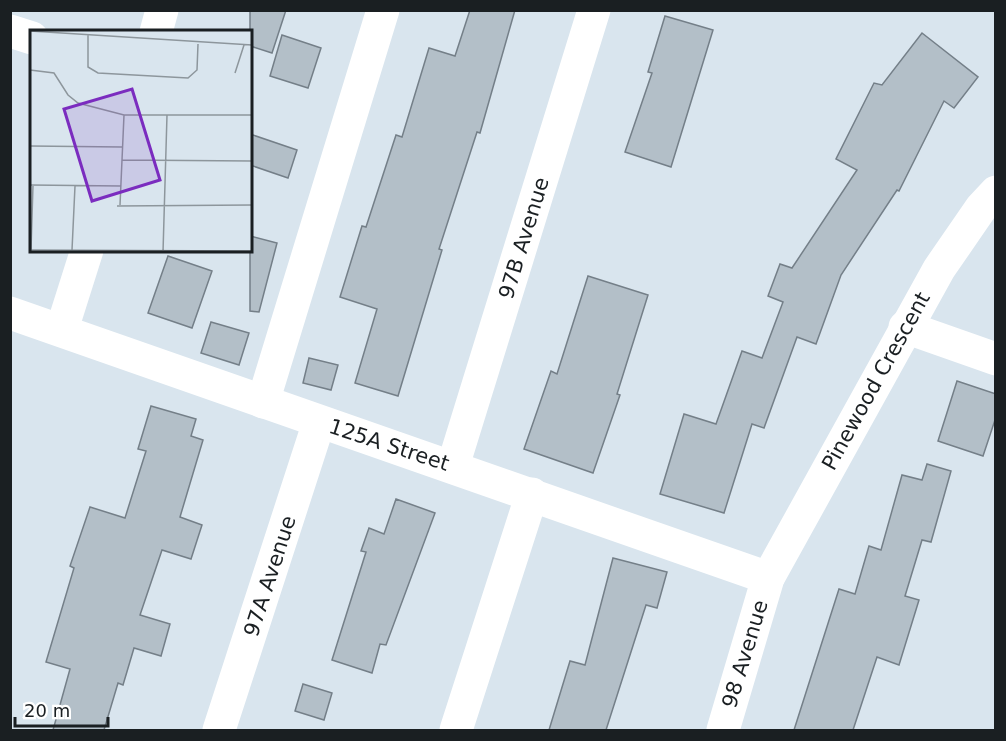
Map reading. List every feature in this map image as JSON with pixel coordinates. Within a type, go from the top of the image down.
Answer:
[{"type":"street","points":[[157,30],[162,10]]},
{"type":"street","points":[[263,402],[382,10]]},
{"type":"street","name":"97B Avenue","points":[[453,466],[594,10]]},
{"type":"street","points":[[10,31],[30,37]]},
{"type":"street","name":"Pinewood Crescent","points":[[768,578],[939,269],[981,208],[996,192]]},
{"type":"street","points":[[62,329],[86,252]]},
{"type":"street","name":"125A Street","points":[[10,313],[62,329],[319,422],[453,466],[768,578]]},
{"type":"street","points":[[905,327],[996,359]]},
{"type":"street","name":"97A Avenue","points":[[219,730],[319,422]]},
{"type":"street","points":[[456,730],[532,494]]},
{"type":"street","name":"98 Avenue","points":[[723,730],[768,578]]},
{"type":"building","points":[[250,10],[286,10],[272,53],[252,47],[252,30],[250,30]]},
{"type":"building","points":[[470,10],[515,10],[480,133],[477,132],[439,249],[442,250],[398,396],[355,383],[377,309],[340,297],[362,226],[366,227],[396,135],[402,137],[429,48],[455,56]]},
{"type":"building","points":[[665,16],[713,30],[671,167],[625,152],[652,73],[648,72]]},
{"type":"building","points":[[922,33],[978,77],[954,108],[944,101],[899,191],[897,190],[841,275],[816,344],[797,337],[764,428],[752,424],[724,513],[660,494],[684,414],[716,424],[742,351],[762,358],[783,302],[768,296],[780,264],[792,268],[857,170],[836,159],[874,83],[882,85]]},
{"type":"building","points":[[282,35],[321,48],[308,88],[270,76]]},
{"type":"building","points":[[252,135],[297,150],[288,178],[252,166]]},
{"type":"building","points":[[252,237],[277,243],[259,312],[250,311]]},
{"type":"building","points":[[168,256],[212,271],[192,328],[148,313]]},
{"type":"building","points":[[588,276],[648,295],[617,394],[620,395],[593,473],[524,449],[551,371],[557,374]]},
{"type":"building","points":[[211,322],[249,333],[239,365],[201,353]]},
{"type":"building","points":[[309,358],[338,365],[331,390],[303,383]]},
{"type":"building","points":[[957,381],[996,394],[996,417],[983,456],[938,441]]},
{"type":"building","points":[[151,406],[196,419],[191,436],[203,440],[180,517],[202,525],[191,559],[162,550],[140,615],[170,624],[161,656],[134,648],[123,685],[118,683],[104,730],[53,730],[70,669],[46,662],[74,568],[70,566],[90,507],[125,518],[146,451],[138,449]]},
{"type":"building","points":[[927,464],[951,471],[931,542],[922,540],[905,596],[919,600],[899,665],[877,657],[853,730],[794,730],[839,589],[855,594],[869,546],[881,550],[902,475],[922,480]]},
{"type":"building","points":[[396,499],[435,513],[386,645],[380,644],[372,673],[332,660],[366,552],[361,551],[369,528],[384,534]]},
{"type":"building","points":[[613,558],[667,572],[657,608],[646,605],[606,730],[549,730],[570,661],[585,665]]},
{"type":"building","points":[[303,684],[332,693],[324,720],[295,711]]}]
